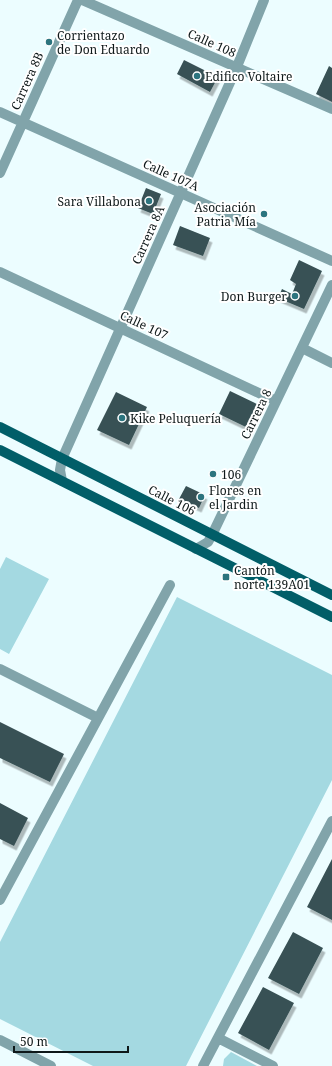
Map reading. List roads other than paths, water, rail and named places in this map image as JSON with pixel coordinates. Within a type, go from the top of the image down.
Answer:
[{"type":"main road","name":"Calle 106","points":[[0,427],[332,595]]},
{"type":"main road","points":[[0,450],[332,617]]},
{"type":"street","name":"Carrera 8B","points":[[0,173],[78,0]]},
{"type":"street","name":"Calle 108","points":[[82,0],[332,109]]},
{"type":"street","name":"Carrera 8A","points":[[62,481],[60,470],[62,459],[181,193],[264,0]]},
{"type":"street","name":"Calle 107A","points":[[0,112],[332,261]]},
{"type":"street","name":"Calle 107","points":[[0,272],[276,401]]},
{"type":"street","name":"Carrera 8","points":[[196,548],[208,542],[212,535],[332,285]]},
{"type":"street","points":[[302,348],[332,363]]},
{"type":"street","points":[[0,900],[170,584]]},
{"type":"street","points":[[0,669],[98,718]]},
{"type":"street","points":[[203,1066],[332,821]]},
{"type":"street","points":[[218,1038],[273,1066]]},
{"type":"street","points":[[0,1040],[51,1066]]},
{"type":"place","name":"Corrientazo de Don Eduardo","points":[[49,42]]},
{"type":"place","name":"Edifico Voltaire","points":[[197,76]]},
{"type":"place","name":"Sara Villabona","points":[[149,201]]},
{"type":"place","name":"Asociación Patria Mía","points":[[264,214]]},
{"type":"place","name":"Don Burger","points":[[295,296]]},
{"type":"place","name":"Kike Peluquería","points":[[122,418]]},
{"type":"place","name":"106","points":[[213,474]]},
{"type":"place","name":"Flores en el Jardin","points":[[201,497]]},
{"type":"place","name":"Cantón norte 139A01","points":[[226,577]]}]
